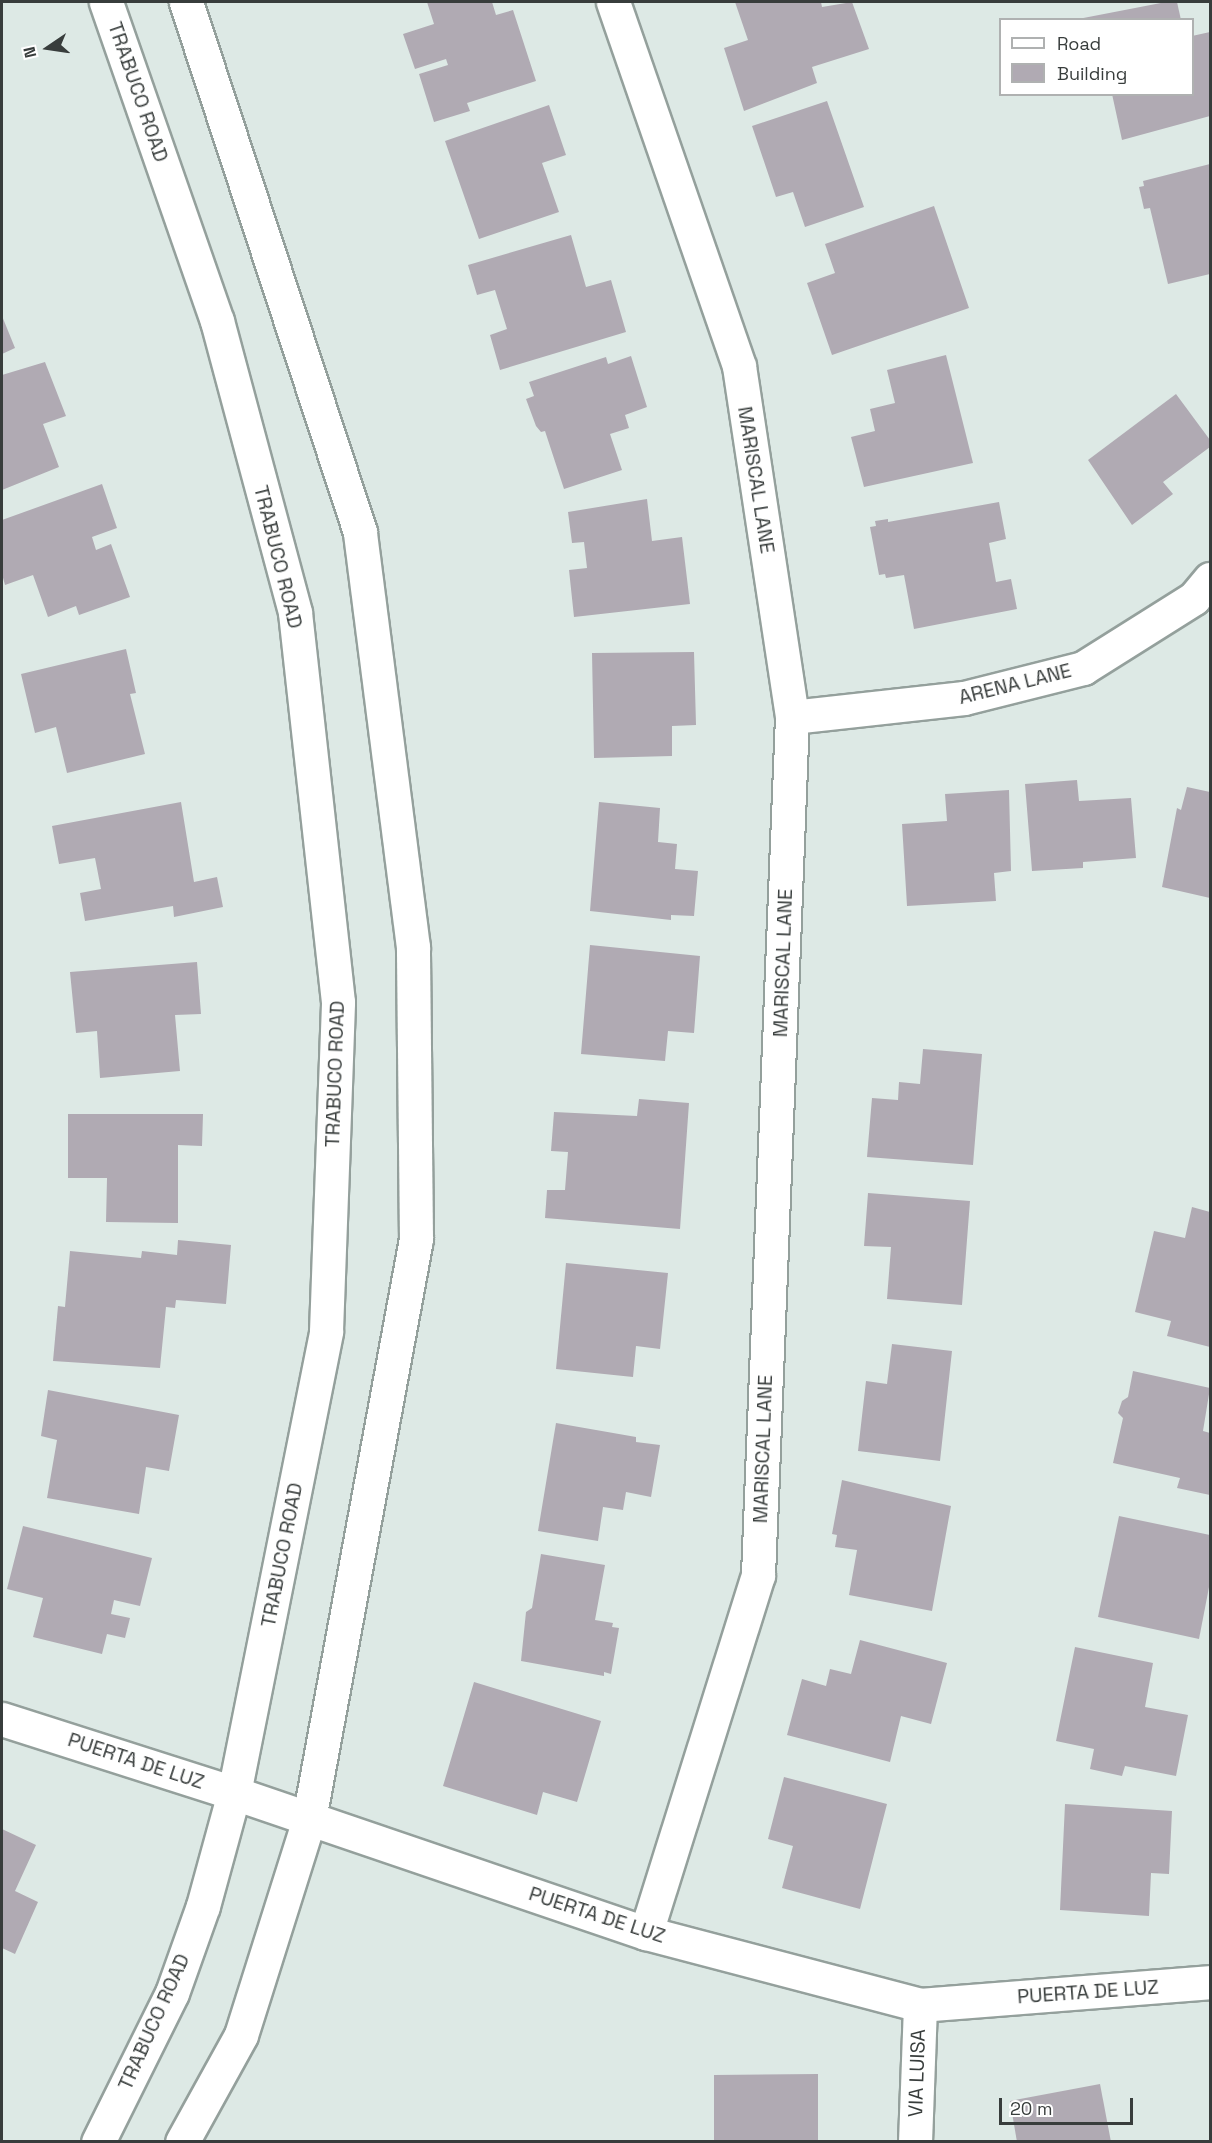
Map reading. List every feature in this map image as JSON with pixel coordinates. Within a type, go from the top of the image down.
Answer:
[{"type":"main road","name":"TRABUCO ROAD","points":[[98,2142],[172,1993],[203,1906],[234,1792],[326,1331],[338,1002],[295,612],[218,321],[106,2]]},
{"type":"main road","points":[[182,2142],[241,2035],[309,1819],[416,1239],[413,947],[360,532],[186,2]]},
{"type":"main road","name":"MARISCAL LANE","points":[[613,2],[739,366],[792,717],[758,1575],[646,1933]]},
{"type":"main road","name":"ARENA LANE","points":[[792,717],[964,698],[1083,668],[1205,597]]},
{"type":"main road","name":"PUERTA DE LUZ","points":[[2,1719],[234,1792],[646,1933],[920,2005],[1210,1982]]},
{"type":"main road","name":"VIA LUISA","points":[[915,2142],[920,2005]]},
{"type":"building","points":[[427,2],[492,2],[496,15],[513,10],[536,81],[467,103],[470,111],[434,122],[419,74],[448,65],[446,59],[415,69],[403,34],[434,24]]},
{"type":"building","points":[[735,2],[821,2],[822,7],[852,2],[869,49],[812,67],[817,83],[744,111],[724,48],[748,40]]},
{"type":"building","points":[[1166,2],[1177,2],[1181,18],[1083,18]]},
{"type":"building","points":[[1210,32],[1210,116],[1122,140],[1112,96],[1194,96],[1194,36]]},
{"type":"building","points":[[827,101],[864,207],[805,227],[793,192],[776,197],[752,126]]},
{"type":"building","points":[[549,105],[566,155],[542,163],[559,212],[479,239],[445,141]]},
{"type":"building","points":[[1210,164],[1210,274],[1168,284],[1150,208],[1144,209],[1139,187],[1144,186],[1143,181]]},
{"type":"building","points":[[934,206],[969,308],[832,355],[807,283],[835,273],[825,244]]},
{"type":"building","points":[[571,235],[586,287],[611,280],[626,332],[500,370],[490,335],[507,329],[495,290],[477,295],[468,265]]},
{"type":"building","points":[[2,316],[15,348],[2,354]]},
{"type":"building","points":[[946,355],[973,463],[864,487],[851,437],[875,431],[870,409],[895,403],[887,370]]},
{"type":"building","points":[[631,356],[647,407],[625,415],[629,428],[610,434],[622,470],[564,489],[545,431],[541,432],[536,426],[526,399],[534,396],[529,382],[606,357],[608,364]]},
{"type":"building","points":[[45,362],[66,416],[43,424],[59,467],[2,490],[2,375]]},
{"type":"building","points":[[1176,394],[1210,440],[1210,447],[1163,482],[1173,494],[1132,525],[1088,460]]},
{"type":"building","points":[[102,484],[117,528],[92,537],[96,550],[111,544],[130,597],[79,615],[76,606],[48,617],[33,575],[5,585],[2,574],[2,520]]},
{"type":"building","points":[[647,499],[652,541],[682,537],[690,604],[574,617],[569,570],[587,568],[584,542],[572,543],[568,512]]},
{"type":"building","points":[[999,502],[1006,539],[989,543],[996,582],[1011,579],[1017,609],[914,629],[904,575],[886,578],[885,574],[879,575],[870,527],[876,526],[875,521],[888,519],[888,522]]},
{"type":"building","points":[[126,649],[136,693],[130,694],[145,754],[67,773],[56,727],[35,733],[21,674]]},
{"type":"building","points":[[694,652],[696,725],[672,726],[672,756],[594,758],[592,653]]},
{"type":"building","points":[[1077,780],[1079,801],[1131,798],[1136,858],[1083,862],[1083,868],[1032,871],[1025,784]]},
{"type":"building","points":[[1187,787],[1210,792],[1210,898],[1162,887],[1177,808],[1181,810]]},
{"type":"building","points":[[1009,790],[1011,871],[994,873],[996,901],[907,906],[902,824],[947,821],[945,794]]},
{"type":"building","points":[[181,802],[194,882],[217,877],[223,907],[174,917],[173,906],[85,921],[80,893],[101,889],[95,858],[59,864],[52,826]]},
{"type":"building","points":[[599,802],[660,808],[658,842],[677,844],[675,869],[698,871],[694,916],[671,915],[671,920],[590,911]]},
{"type":"building","points":[[590,945],[700,956],[694,1033],[668,1031],[665,1061],[581,1054]]},
{"type":"building","points":[[197,962],[201,1014],[175,1015],[180,1071],[100,1078],[97,1031],[76,1033],[70,972]]},
{"type":"building","points":[[923,1049],[982,1054],[973,1165],[867,1157],[872,1098],[898,1100],[899,1082],[920,1084]]},
{"type":"building","points":[[639,1099],[689,1103],[680,1229],[545,1218],[547,1190],[565,1190],[568,1152],[551,1151],[554,1112],[637,1116]]},
{"type":"building","points":[[68,1114],[203,1114],[202,1146],[178,1145],[178,1223],[106,1222],[107,1178],[68,1178]]},
{"type":"building","points":[[868,1193],[970,1201],[962,1305],[887,1299],[891,1247],[864,1246]]},
{"type":"building","points":[[1192,1207],[1210,1212],[1210,1347],[1167,1336],[1171,1321],[1135,1312],[1154,1231],[1185,1238]]},
{"type":"building","points":[[178,1240],[231,1245],[226,1304],[176,1300],[175,1308],[166,1307],[160,1368],[53,1361],[58,1306],[65,1307],[70,1251],[141,1258],[142,1251],[177,1255]]},
{"type":"building","points":[[566,1263],[668,1273],[660,1349],[636,1346],[633,1377],[556,1369]]},
{"type":"building","points":[[892,1344],[952,1351],[940,1461],[858,1451],[866,1381],[887,1384]]},
{"type":"building","points":[[1133,1371],[1210,1388],[1203,1431],[1210,1433],[1210,1495],[1177,1488],[1180,1478],[1113,1463],[1123,1418],[1118,1413],[1122,1401],[1128,1397]]},
{"type":"building","points":[[48,1390],[179,1415],[169,1471],[146,1467],[139,1514],[47,1498],[57,1440],[41,1436]]},
{"type":"building","points":[[556,1423],[636,1437],[636,1442],[660,1445],[651,1497],[626,1492],[623,1510],[603,1507],[598,1541],[538,1531]]},
{"type":"building","points":[[842,1480],[951,1506],[932,1611],[849,1595],[857,1550],[835,1547],[837,1535],[832,1534]]},
{"type":"building","points":[[1119,1516],[1210,1535],[1210,1582],[1199,1639],[1098,1617]]},
{"type":"building","points":[[23,1526],[152,1558],[140,1606],[114,1600],[111,1614],[130,1618],[125,1638],[107,1634],[102,1654],[33,1637],[43,1598],[7,1589]]},
{"type":"building","points":[[541,1554],[605,1565],[595,1620],[613,1623],[612,1627],[619,1628],[611,1674],[604,1672],[604,1676],[521,1661],[526,1612],[532,1608]]},
{"type":"building","points":[[860,1640],[947,1663],[931,1724],[901,1716],[890,1762],[787,1735],[802,1679],[826,1686],[830,1669],[851,1674]]},
{"type":"building","points":[[1075,1647],[1153,1663],[1145,1707],[1188,1715],[1176,1776],[1125,1766],[1122,1776],[1090,1769],[1094,1749],[1056,1741]]},
{"type":"building","points":[[474,1682],[601,1721],[577,1802],[543,1792],[537,1815],[443,1786]]},
{"type":"building","points":[[784,1777],[887,1804],[860,1909],[782,1888],[793,1846],[768,1839]]},
{"type":"building","points":[[1065,1804],[1172,1811],[1169,1874],[1151,1873],[1149,1916],[1060,1910]]},
{"type":"building","points":[[2,1829],[36,1845],[15,1891],[38,1902],[15,1954],[2,1948]]},
{"type":"building","points":[[818,2074],[818,2142],[714,2142],[714,2075]]},
{"type":"building","points":[[1100,2084],[1111,2142],[1017,2142],[1010,2101]]}]
